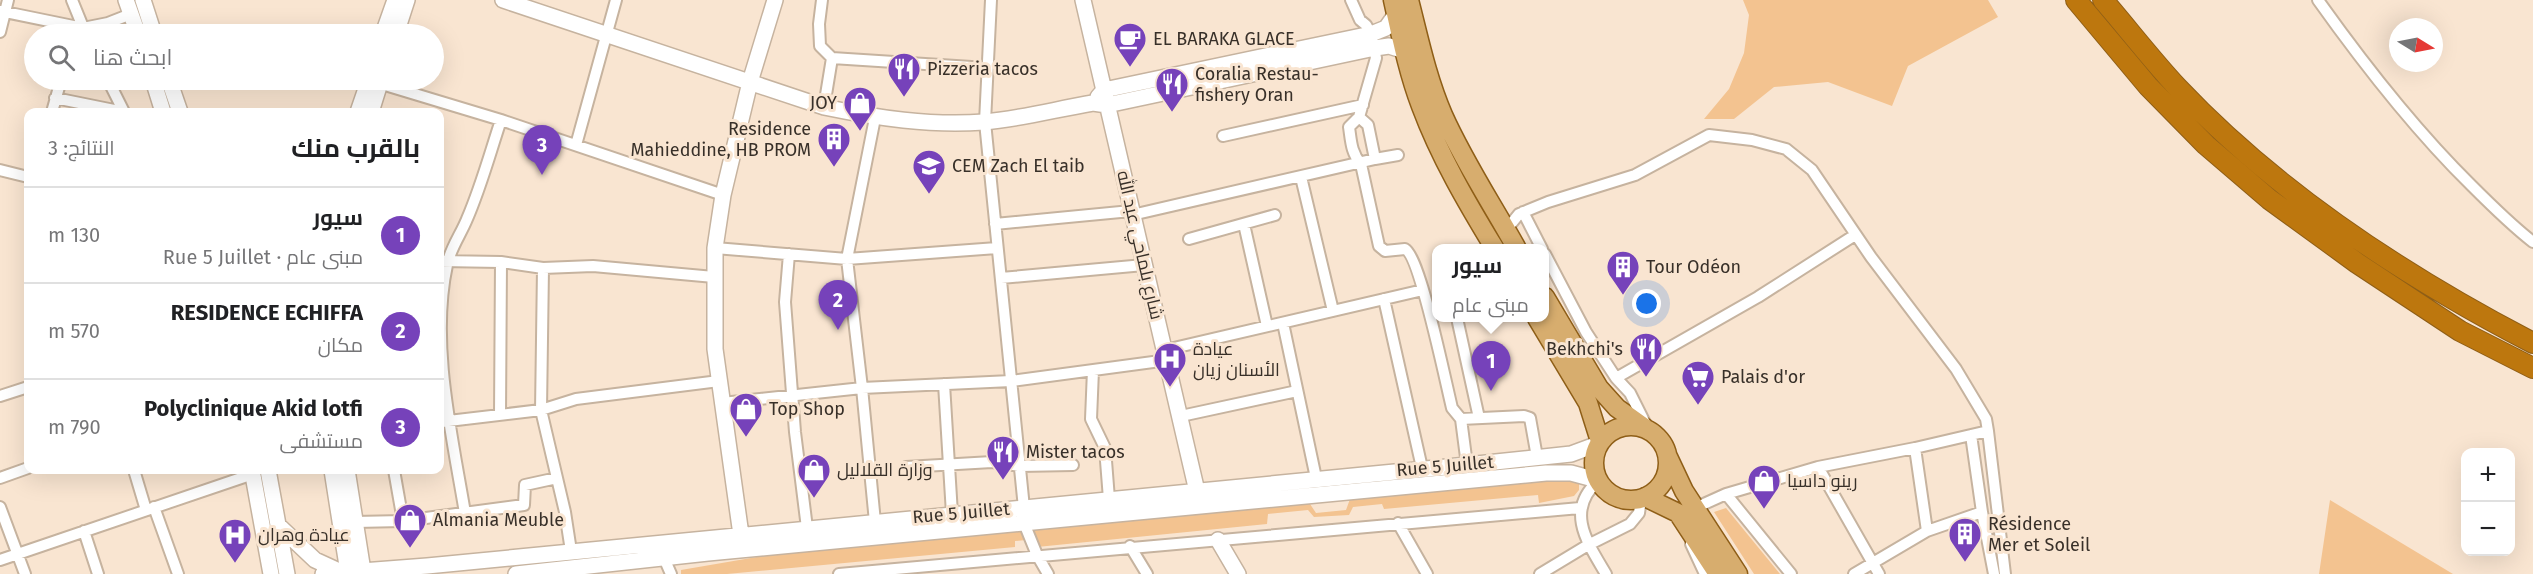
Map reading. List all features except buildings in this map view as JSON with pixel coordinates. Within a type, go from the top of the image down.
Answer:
[{"type":"highway","points":[[2103,0],[2177,87],[2238,146],[2286,185],[2362,242],[2467,309],[2533,344]]},
{"type":"highway","points":[[2077,1],[2148,86],[2206,145],[2269,199],[2357,263],[2460,331],[2533,368]]},
{"type":"main road","points":[[143,0],[151,24]]},
{"type":"main road","points":[[387,24],[395,0]]},
{"type":"main road","points":[[399,24],[407,0]]},
{"type":"main road","points":[[506,0],[824,107],[874,118],[915,122],[985,122],[1373,41],[1405,51]]},
{"type":"main road","points":[[742,542],[715,349],[714,277],[723,195],[750,82],[775,0]]},
{"type":"main road","name":"شارع بلماحي عبد الله","points":[[1083,0],[1101,99],[1181,416],[1200,506]]},
{"type":"main road","points":[[1409,0],[1430,78],[1443,114],[1465,161],[1514,244]]},
{"type":"main road","points":[[129,7],[135,24]]},
{"type":"main road","points":[[1373,41],[1386,28],[1394,7]]},
{"type":"main road","points":[[1394,7],[1420,105],[1441,155],[1492,244]]},
{"type":"main road","points":[[156,90],[163,108]]},
{"type":"main road","points":[[173,90],[179,108]]},
{"type":"main road","points":[[360,108],[370,90]]},
{"type":"main road","points":[[372,108],[374,90]]},
{"type":"main road","points":[[1549,304],[1599,388],[1617,408],[1649,430],[1662,443],[1684,491],[1738,574]]},
{"type":"main road","points":[[1539,322],[1588,403],[1599,443]]},
{"type":"main road","points":[[1649,430],[1632,425],[1623,426],[1607,434],[1599,443],[1593,458],[1598,481],[1602,488],[1616,498],[1624,500],[1643,498],[1678,513],[1718,574]]},
{"type":"main road","name":"Rue 5 Juillet","points":[[516,574],[664,558],[807,528],[952,514],[1024,516],[1109,499],[1571,454],[1599,443]]},
{"type":"main road","points":[[1643,498],[1661,484],[1668,465],[1667,455]]},
{"type":"main road","name":"Rue 5 Juillet","points":[[323,574],[571,551],[742,542],[1024,516],[1200,506],[1546,473],[1571,473],[1598,481]]},
{"type":"main road","points":[[257,474],[272,574]]},
{"type":"main road","points":[[258,474],[278,525],[287,574]]},
{"type":"main road","points":[[333,474],[351,572]]},
{"type":"main road","points":[[348,474],[355,522],[351,572]]},
{"type":"main road","points":[[278,525],[315,560],[351,572]]},
{"type":"main road","points":[[1218,540],[1238,574]]},
{"type":"street","points":[[0,32],[3,12],[8,0]]},
{"type":"street","points":[[72,0],[80,24]]},
{"type":"street","points":[[576,144],[616,0]]},
{"type":"street","points":[[822,0],[820,46],[832,58],[987,68]]},
{"type":"street","points":[[991,0],[985,122],[997,248],[1024,516],[1037,555],[1048,574]]},
{"type":"street","points":[[1351,0],[1359,20],[1366,25],[1373,41],[1376,58],[1359,117],[1349,127],[1351,144],[1361,164],[1379,246],[1385,251],[1405,249],[1411,252],[1423,290],[1432,304]]},
{"type":"street","points":[[2318,0],[2351,46],[2443,157],[2504,218],[2533,242]]},
{"type":"street","points":[[105,24],[129,7]]},
{"type":"street","points":[[3,12],[51,24]]},
{"type":"street","points":[[824,107],[832,58]]},
{"type":"street","points":[[53,108],[58,90]]},
{"type":"street","points":[[113,90],[122,108]]},
{"type":"street","points":[[404,90],[576,144],[723,195]]},
{"type":"street","points":[[55,98],[104,108]]},
{"type":"street","points":[[1223,136],[1363,105]]},
{"type":"street","points":[[1359,117],[1368,125],[1375,159]]},
{"type":"street","points":[[874,118],[847,260],[874,522]]},
{"type":"street","points":[[501,120],[468,218],[444,261],[501,262],[543,268],[593,266],[714,277]]},
{"type":"street","points":[[1506,230],[1523,212],[1635,175],[1709,135],[1752,140],[1786,149],[1812,170],[1856,235],[1956,369],[1986,420],[2005,574]]},
{"type":"street","points":[[995,224],[1131,213],[1361,164],[1375,159],[1398,156]]},
{"type":"street","points":[[0,170],[24,176]]},
{"type":"street","points":[[1300,177],[1333,311]]},
{"type":"street","points":[[1523,212],[1539,244]]},
{"type":"street","points":[[1188,239],[1275,215]]},
{"type":"street","points":[[1244,224],[1267,326]]},
{"type":"street","points":[[1616,378],[1758,297],[1856,235]]},
{"type":"street","points":[[716,248],[847,260],[997,248]]},
{"type":"street","points":[[789,254],[785,302],[792,396],[807,528]]},
{"type":"street","points":[[500,414],[501,262]]},
{"type":"street","points":[[1549,262],[1586,332],[1616,378],[1630,393],[1649,430]]},
{"type":"street","points":[[1001,278],[1144,265]]},
{"type":"street","points":[[543,268],[541,411],[565,512],[571,551]]},
{"type":"street","points":[[722,403],[862,388],[1011,381],[1093,370],[1166,355],[1267,326],[1423,290]]},
{"type":"street","points":[[1384,299],[1422,468]]},
{"type":"street","points":[[1435,322],[1452,408],[1461,419],[1467,465]]},
{"type":"street","points":[[1458,322],[1479,418]]},
{"type":"street","points":[[1283,323],[1316,478]]},
{"type":"street","points":[[1093,370],[1091,418],[1105,448],[1109,499]]},
{"type":"street","points":[[444,422],[541,411],[576,399],[719,381]]},
{"type":"street","points":[[444,384],[444,422],[465,513]]},
{"type":"street","points":[[944,384],[952,514]]},
{"type":"street","points":[[0,396],[24,388]]},
{"type":"street","points":[[1181,416],[1297,392]]},
{"type":"street","points":[[1461,419],[1524,416],[1530,418],[1537,457]]},
{"type":"street","points":[[1695,508],[1726,494],[1818,467],[1988,431]]},
{"type":"street","points":[[1971,435],[1994,574]]},
{"type":"street","points":[[1915,448],[1927,531]]},
{"type":"street","points":[[906,467],[992,462],[1020,465],[1073,465]]},
{"type":"street","points":[[1818,467],[1879,574]]},
{"type":"street","points":[[0,478],[24,469]]},
{"type":"street","points":[[136,474],[178,574]]},
{"type":"street","points":[[0,560],[249,474]]},
{"type":"street","points":[[395,474],[402,521]]},
{"type":"street","points":[[355,522],[402,521],[524,505],[525,485],[557,478]]},
{"type":"street","points":[[1598,481],[1587,491],[1580,508],[1588,545],[1606,574]]},
{"type":"street","points":[[1726,494],[1791,574]]},
{"type":"street","points":[[1540,574],[1636,519],[1643,498]]},
{"type":"street","points":[[0,507],[25,574]]},
{"type":"street","points":[[839,574],[1130,546],[1580,508]]},
{"type":"street","points":[[1854,574],[1927,531],[1982,512]]},
{"type":"street","points":[[1398,523],[1427,574]]},
{"type":"street","points":[[1690,529],[1690,544],[1706,574]]},
{"type":"street","points":[[84,531],[98,574]]},
{"type":"street","points":[[1130,546],[1147,574]]},
{"type":"street","points":[[664,558],[671,574]]},
{"type":"shaded area","points":[[1743,0],[1988,0],[1998,17],[1908,66],[1892,106],[1828,82],[1774,87],[1734,119],[1704,119],[1729,89],[1744,53],[1749,15]]},
{"type":"shaded area","points":[[1550,479],[1579,481],[1579,490],[1574,496],[1539,503],[1538,495],[1384,509],[1382,504],[1353,507],[1349,515],[1314,517],[1308,510],[1268,514],[1267,524],[1037,547],[1036,539],[1015,541],[1015,547],[727,574],[681,574],[681,570],[774,554],[1301,504],[1310,504],[1316,513],[1346,510],[1350,499]]},
{"type":"shaded area","points":[[2330,500],[2453,574],[2319,574]]},
{"type":"shaded area","points":[[1726,508],[1780,574],[1754,574],[1714,512]]},
{"type":"place","name":"EL BARAKA GLACE","points":[[1130,68]]},
{"type":"place","name":"Pizzeria tacos","points":[[904,98]]},
{"type":"place","name":"Coralia Restau- fishery Oran","points":[[1172,113]]},
{"type":"place","name":"JOY","points":[[860,132]]},
{"type":"place","name":"Residence Mahieddine, HB PROM","points":[[834,168]]},
{"type":"place","name":"Polyclinique Akid lotfi","points":[[542,175]]},
{"type":"place","name":"CEM Zach El taib","points":[[929,195]]},
{"type":"place","name":"Tour Odéon","points":[[1623,296]]},
{"type":"place","name":"RESIDENCE ECHIFFA","points":[[838,330]]},
{"type":"place","name":"Bekhchi's","points":[[1646,378]]},
{"type":"place","name":"عيادة الأسنان زيان","points":[[1170,388]]},
{"type":"place","name":"سيور","points":[[1491,391]]},
{"type":"place","name":"Palais d'or","points":[[1698,406]]},
{"type":"place","name":"Top Shop","points":[[746,438]]},
{"type":"place","name":"Mister tacos","points":[[1003,481]]},
{"type":"place","name":"وزارة القلاليل","points":[[814,499]]},
{"type":"place","name":"رينو داسيا","points":[[1764,510]]},
{"type":"place","name":"Almania Meuble","points":[[410,549]]},
{"type":"place","name":"Résidence Mer et Soleil","points":[[1965,563]]},
{"type":"place","name":"عيادة وهران","points":[[235,564]]}]
